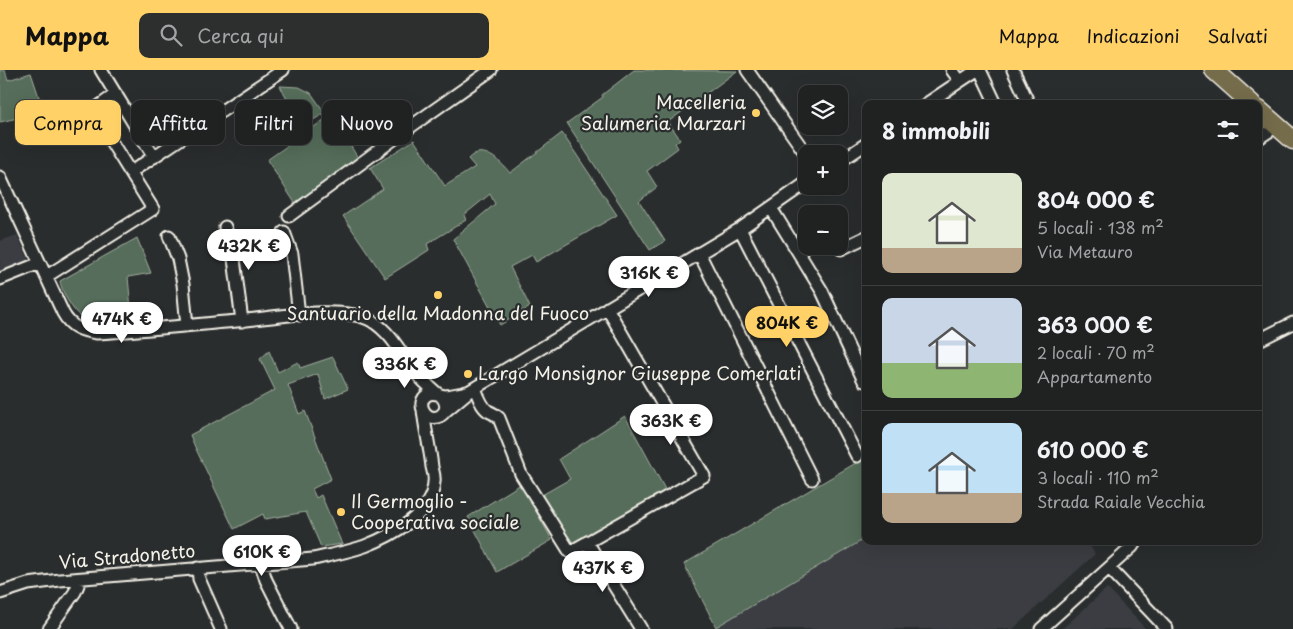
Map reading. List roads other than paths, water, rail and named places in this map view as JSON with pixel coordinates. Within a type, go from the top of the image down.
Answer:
[{"type":"main road","points":[[1214,70],[1248,100]]},
{"type":"main road","points":[[1262,113],[1293,140]]},
{"type":"street","points":[[101,70],[154,157]]},
{"type":"street","points":[[131,172],[283,70]]},
{"type":"street","points":[[289,216],[491,70]]},
{"type":"street","points":[[747,70],[800,145]]},
{"type":"street","points":[[952,70],[960,81]]},
{"type":"street","points":[[932,100],[979,70],[994,100]]},
{"type":"street","points":[[1013,70],[1027,100]]},
{"type":"street","points":[[47,276],[153,209],[94,114],[95,109],[116,94]]},
{"type":"street","points":[[1262,136],[1277,126]]},
{"type":"street","points":[[848,156],[862,147]]},
{"type":"street","points":[[0,177],[65,317],[79,329],[97,333],[242,321],[299,314],[340,313],[368,319],[380,326],[424,382],[445,400],[446,404],[442,414]]},
{"type":"street","points":[[471,390],[455,395],[428,394],[423,406],[426,414],[430,417],[435,417],[442,414],[471,390],[740,229],[798,189]]},
{"type":"street","points":[[771,208],[822,291],[862,364]]},
{"type":"street","points":[[225,228],[233,251],[242,321]]},
{"type":"street","points":[[740,229],[857,456]]},
{"type":"street","points":[[284,232],[292,254],[299,314]]},
{"type":"street","points":[[168,236],[178,259],[183,284],[187,326]]},
{"type":"street","points":[[848,246],[862,239]]},
{"type":"street","points":[[699,253],[812,479]]},
{"type":"street","points":[[0,279],[40,263]]},
{"type":"street","points":[[471,390],[487,410],[495,413],[499,418],[520,474],[570,552],[704,476],[607,308]]},
{"type":"street","points":[[1262,338],[1293,323]]},
{"type":"street","name":"Via Stradonetto","points":[[0,593],[28,584],[77,578],[261,564],[339,554],[366,545],[404,525],[416,517],[423,509],[429,500],[434,482],[423,406],[413,369]]},
{"type":"street","name":"Via Stradonetto","points":[[430,449],[433,432],[442,414]]},
{"type":"street","points":[[587,542],[642,629]]},
{"type":"street","points":[[1041,629],[1133,545]]},
{"type":"street","points":[[261,564],[266,580],[291,629]]},
{"type":"street","points":[[198,568],[199,579],[221,629]]},
{"type":"street","points":[[1109,568],[1167,629]]},
{"type":"street","points":[[49,629],[75,592],[78,585],[77,578]]},
{"type":"place","name":"Macelleria Salumeria Marzari","points":[[756,113]]},
{"type":"place","name":"Santuario della Madonna del Fuoco","points":[[438,295]]},
{"type":"place","name":"Largo Monsignor Giuseppe Comerlati","points":[[468,374]]},
{"type":"place","name":"Il Germoglio - Cooperativa sociale","points":[[341,512]]}]
